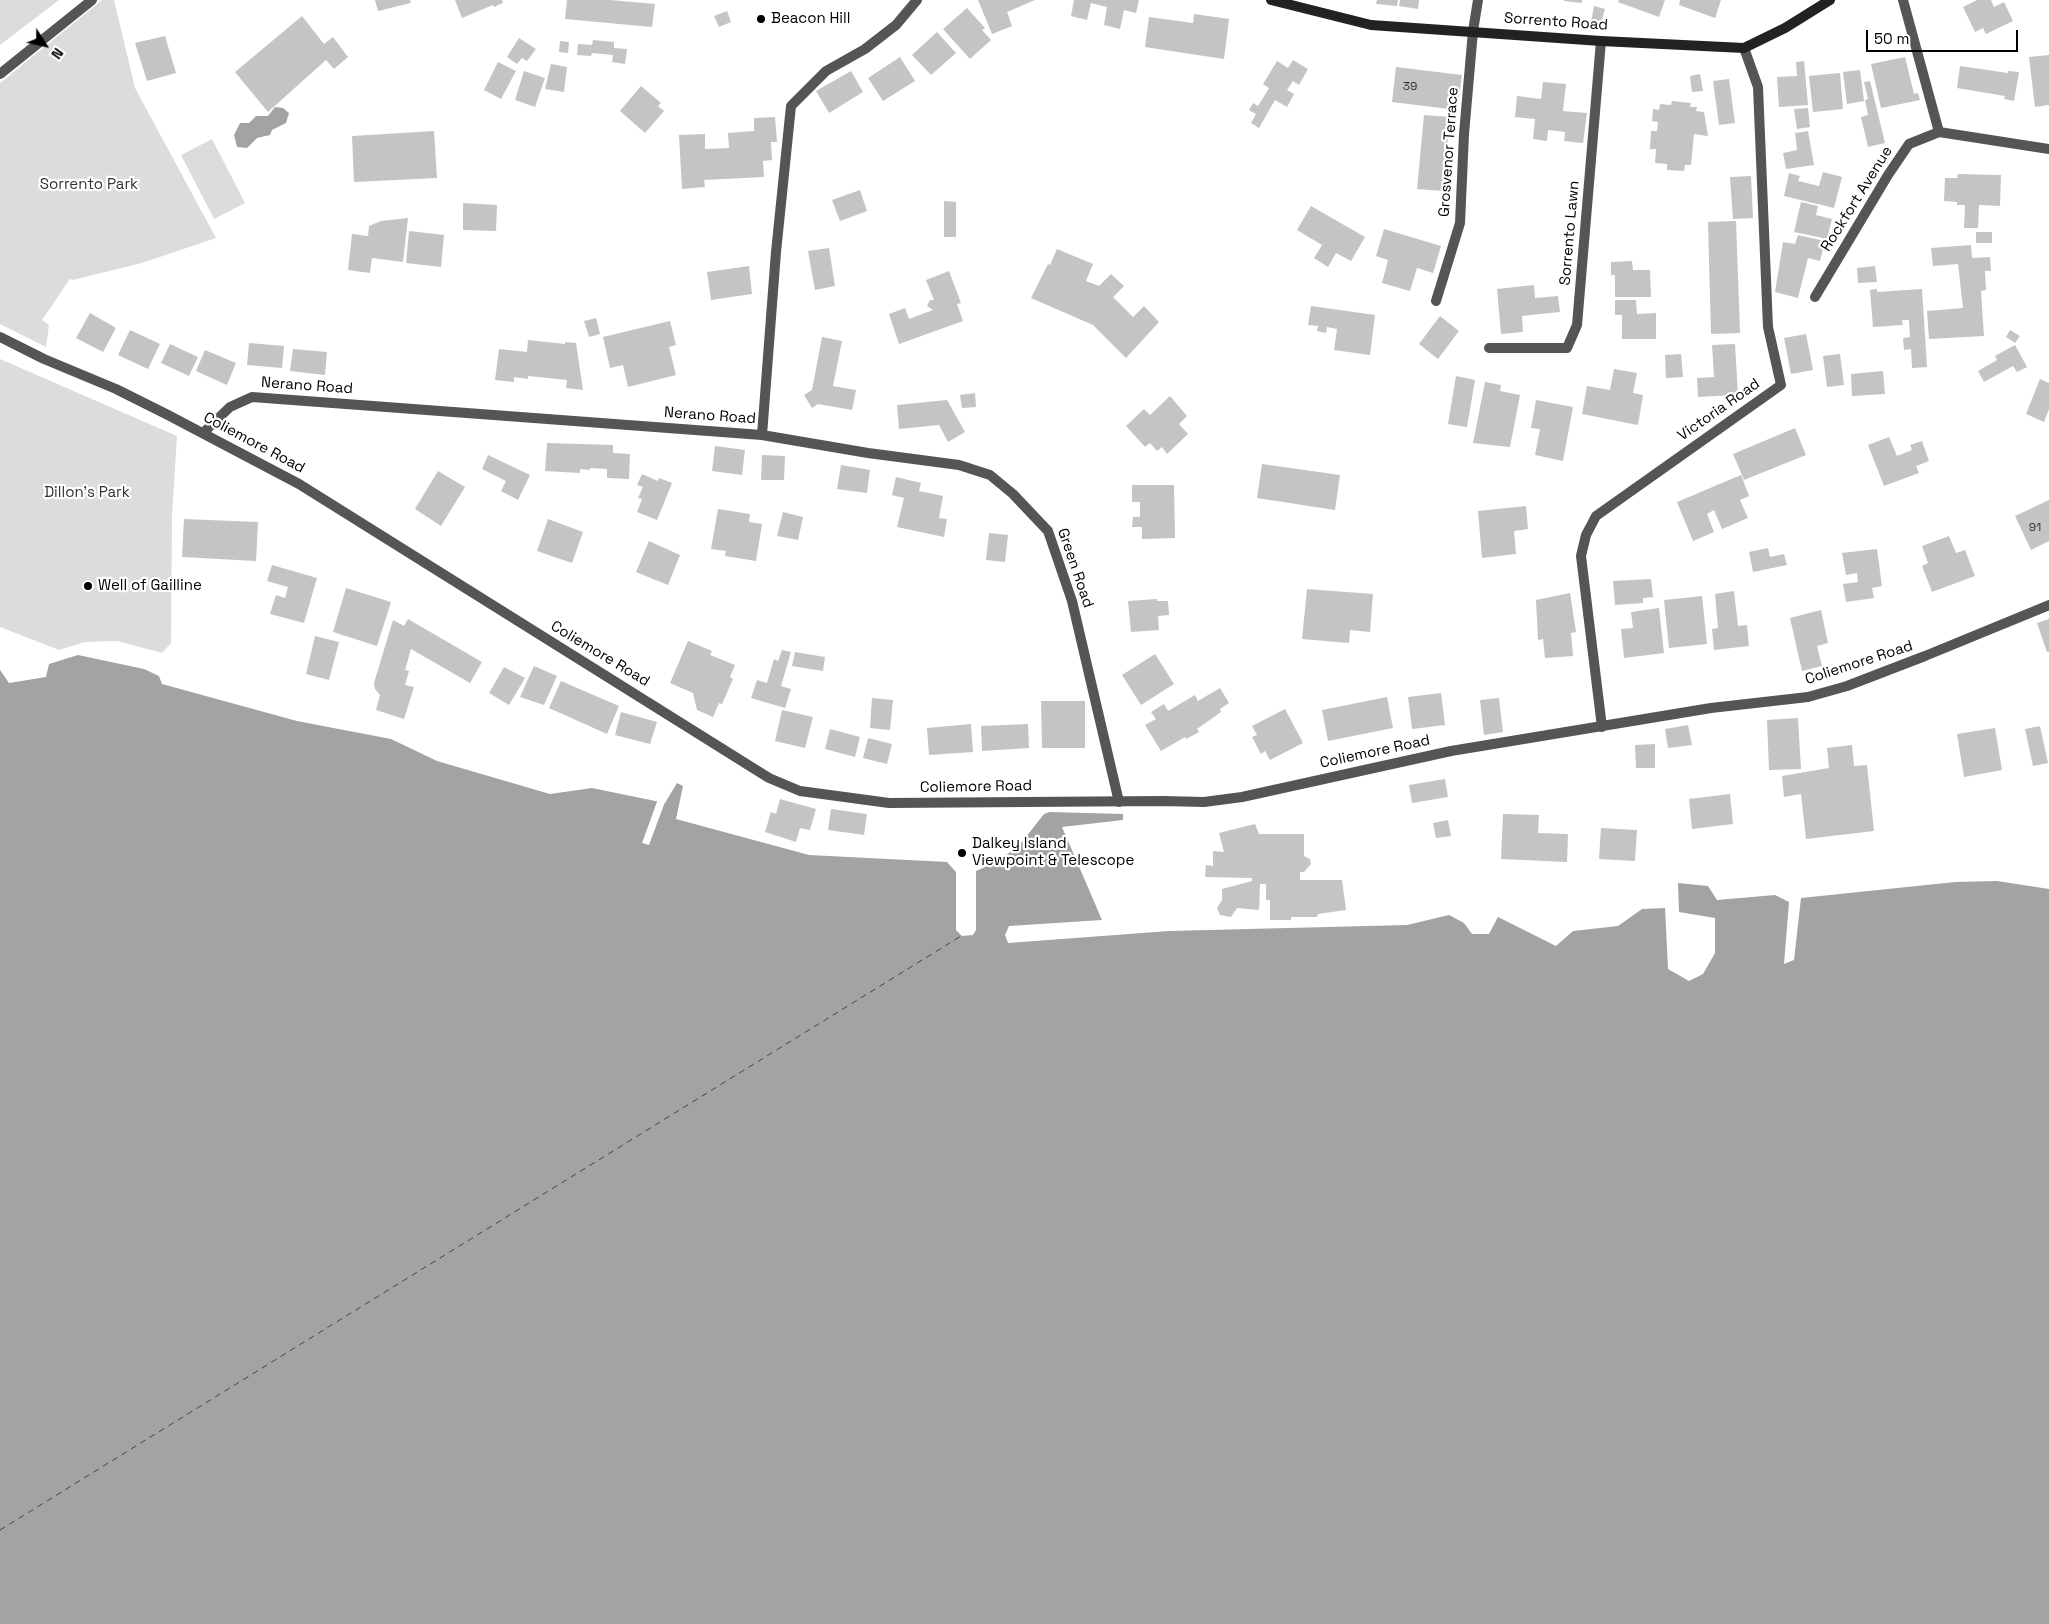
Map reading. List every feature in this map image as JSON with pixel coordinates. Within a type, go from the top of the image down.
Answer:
[{"type":"main road","name":"Sorrento Road","points":[[1271,0],[1371,25],[1601,41],[1744,48],[1785,28],[1830,0]]},
{"type":"street","points":[[0,74],[92,0]]},
{"type":"street","name":"Nerano Road","points":[[204,432],[230,407],[252,397],[762,435],[776,252],[791,106],[826,71],[865,49],[896,25],[917,0]]},
{"type":"street","name":"Grosvenor Terrace","points":[[1436,301],[1460,223],[1464,134],[1473,31],[1478,0]]},
{"type":"street","points":[[1903,0],[1939,132],[2049,149]]},
{"type":"street","name":"Sorrento Lawn","points":[[1489,348],[1567,348],[1577,325],[1601,41]]},
{"type":"street","name":"Victoria Road","points":[[1602,727],[1581,556],[1586,535],[1596,516],[1781,385],[1768,327],[1758,87],[1744,48]]},
{"type":"street","name":"Rockfort Avenue","points":[[1815,297],[1888,174],[1909,144],[1939,132]]},
{"type":"street","name":"Coliemore Road","points":[[0,337],[44,359],[116,389],[204,432],[299,484],[752,768],[800,791],[889,803],[1204,802],[1232,798],[1451,751],[1711,708],[1808,696],[1847,686],[2049,605]]},
{"type":"street","name":"Green Road","points":[[762,435],[868,453],[959,465],[990,475],[1013,494],[1048,531],[1072,601],[1119,802]]},
{"type":"green space","points":[[0,0],[59,0],[0,45]]},
{"type":"green space","name":"Sorrento Park","points":[[102,0],[114,0],[135,88],[216,238],[142,263],[73,280],[70,279],[42,320],[49,325],[46,347],[0,324],[0,83]]},
{"type":"green space","points":[[212,139],[245,203],[214,219],[181,155]]},
{"type":"green space","name":"Dillon's Park","points":[[0,359],[177,436],[172,517],[171,643],[162,653],[117,641],[85,642],[59,650],[0,627]]},
{"type":"shaded area","points":[[275,107],[283,108],[289,113],[286,123],[272,130],[270,135],[257,138],[247,148],[237,147],[234,135],[240,123],[249,123],[256,116],[268,116]]},
{"type":"shaded area","points":[[78,655],[144,669],[159,676],[162,684],[297,721],[391,739],[437,761],[550,794],[592,788],[665,803],[677,783],[683,786],[676,819],[809,855],[947,862],[956,872],[956,930],[962,936],[973,935],[976,930],[976,871],[994,863],[1018,847],[1044,814],[1050,812],[1123,814],[1123,820],[1062,827],[1102,920],[1009,926],[1005,935],[1008,943],[1169,931],[1407,925],[1449,915],[1464,923],[1472,934],[1489,934],[1498,917],[1556,946],[1573,931],[1618,926],[1642,909],[1665,908],[1668,969],[1689,981],[1703,974],[1715,953],[1715,918],[1679,912],[1678,883],[1708,886],[1717,900],[1775,895],[1789,902],[1784,964],[1794,960],[1801,898],[1955,882],[1997,881],[2049,889],[2049,1624],[0,1624],[0,670],[9,683],[46,677],[49,664]]},
{"type":"pier","points":[[668,794],[649,845],[642,843],[658,799],[664,800]]},
{"type":"building","points":[[375,0],[410,0],[411,3],[378,11]]},
{"type":"building","points":[[455,0],[502,0],[503,3],[494,7],[493,5],[462,18]]},
{"type":"building","points":[[567,0],[610,0],[655,4],[652,27],[565,19]]},
{"type":"building","points":[[978,0],[1035,0],[1007,12],[1012,26],[992,34]]},
{"type":"building","points":[[1074,0],[1139,0],[1136,13],[1124,10],[1120,29],[1104,25],[1107,7],[1091,3],[1087,20],[1071,16]]},
{"type":"building","points":[[1377,0],[1398,0],[1397,6],[1376,4]]},
{"type":"building","points":[[1400,0],[1419,0],[1418,9],[1399,6]]},
{"type":"building","points":[[1582,0],[1582,3],[1564,1]]},
{"type":"building","points":[[1619,0],[1665,0],[1659,17],[1618,2]]},
{"type":"building","points":[[1680,0],[1721,0],[1715,18],[1679,5]]},
{"type":"building","points":[[1977,0],[1991,0],[1994,7],[2004,2],[2013,21],[1986,34],[1983,28],[1975,32],[1963,7]]},
{"type":"building","points":[[1594,6],[1605,9],[1601,24],[1591,22]]},
{"type":"building","points":[[967,8],[985,28],[982,30],[991,40],[970,59],[943,29]]},
{"type":"building","points":[[727,11],[731,22],[719,27],[714,16]]},
{"type":"building","points":[[1194,14],[1229,19],[1224,59],[1145,47],[1149,17],[1193,23]]},
{"type":"building","points":[[302,16],[324,44],[333,37],[348,57],[334,69],[326,60],[268,112],[235,72]]},
{"type":"building","points":[[937,32],[956,53],[931,75],[912,55]]},
{"type":"building","points":[[165,36],[176,73],[147,81],[135,43]]},
{"type":"building","points":[[519,38],[536,49],[527,61],[522,58],[517,64],[507,57]]},
{"type":"building","points":[[593,40],[614,42],[614,48],[627,49],[625,64],[612,62],[613,55],[592,53],[591,56],[577,55],[578,44],[592,45]]},
{"type":"building","points":[[560,41],[569,42],[568,53],[559,52]]},
{"type":"building","points":[[2049,55],[2049,105],[2035,107],[2029,57]]},
{"type":"building","points":[[900,57],[915,81],[883,101],[868,78]]},
{"type":"building","points":[[1905,57],[1914,94],[1918,93],[1920,100],[1881,108],[1871,64]]},
{"type":"building","points":[[1293,60],[1308,69],[1299,85],[1293,81],[1287,90],[1294,94],[1287,107],[1275,100],[1259,128],[1251,123],[1256,114],[1249,110],[1253,103],[1258,106],[1269,88],[1263,84],[1277,61],[1288,68]]},
{"type":"building","points":[[1804,61],[1808,105],[1779,107],[1777,77],[1797,76],[1796,62]]},
{"type":"building","points":[[498,62],[516,71],[501,99],[484,90]]},
{"type":"building","points":[[551,64],[567,67],[564,92],[545,89]]},
{"type":"building","points":[[1960,66],[2008,73],[2008,71],[2019,72],[2014,101],[2004,99],[2005,96],[1957,88]]},
{"type":"building","points":[[1396,67],[1462,75],[1457,110],[1392,102]]},
{"type":"building","points":[[1860,70],[1864,101],[1847,104],[1843,72]]},
{"type":"building","points":[[524,71],[545,78],[535,107],[515,100]]},
{"type":"building","points":[[851,71],[863,92],[829,113],[816,91]]},
{"type":"building","points":[[1840,73],[1843,109],[1813,112],[1809,76]]},
{"type":"building","points":[[1700,74],[1703,91],[1692,92],[1690,76]]},
{"type":"building","points":[[1729,79],[1735,123],[1719,125],[1713,81]]},
{"type":"building","points":[[1870,81],[1885,143],[1868,147],[1861,117],[1868,115],[1865,100],[1868,99],[1864,82]]},
{"type":"building","points":[[1543,82],[1566,84],[1563,111],[1587,113],[1583,143],[1564,141],[1565,132],[1548,130],[1547,141],[1533,139],[1535,119],[1515,117],[1517,96],[1541,99]]},
{"type":"building","points":[[641,86],[661,103],[658,106],[664,111],[645,133],[620,111]]},
{"type":"building","points":[[1672,101],[1691,103],[1690,107],[1697,107],[1696,111],[1704,112],[1708,136],[1694,134],[1691,165],[1685,165],[1684,171],[1667,170],[1667,164],[1655,163],[1656,149],[1650,149],[1651,131],[1657,131],[1658,122],[1652,121],[1653,109],[1659,110],[1660,104],[1671,105]]},
{"type":"building","points":[[1808,108],[1810,127],[1797,129],[1794,109]]},
{"type":"building","points":[[1424,115],[1450,117],[1443,191],[1417,189]]},
{"type":"building","points":[[775,117],[777,142],[771,142],[772,160],[763,161],[764,177],[704,180],[705,187],[682,189],[679,135],[705,134],[705,149],[729,148],[728,133],[754,131],[754,118]]},
{"type":"building","points":[[434,131],[437,178],[354,182],[352,136]]},
{"type":"building","points":[[1808,131],[1814,165],[1786,169],[1783,153],[1797,150],[1795,133]]},
{"type":"building","points":[[1823,172],[1842,177],[1834,208],[1784,196],[1789,173],[1800,176],[1798,181],[1819,186]]},
{"type":"building","points":[[1958,174],[2001,175],[2000,206],[1979,205],[1978,228],[1964,228],[1965,205],[1944,201],[1945,178],[1957,178]]},
{"type":"building","points":[[1751,176],[1753,218],[1733,219],[1730,177]]},
{"type":"building","points":[[860,190],[867,211],[840,221],[832,200]]},
{"type":"building","points":[[944,201],[956,202],[956,237],[944,237]]},
{"type":"building","points":[[1801,202],[1818,206],[1816,215],[1832,219],[1827,239],[1794,232]]},
{"type":"building","points":[[463,203],[497,205],[496,231],[463,230]]},
{"type":"building","points":[[1311,206],[1365,237],[1351,261],[1336,253],[1328,267],[1314,258],[1322,245],[1297,230]]},
{"type":"building","points":[[408,218],[403,262],[372,258],[370,273],[348,270],[352,234],[368,236],[369,226],[381,221]]},
{"type":"building","points":[[1736,221],[1740,333],[1711,334],[1708,222]]},
{"type":"building","points":[[1384,229],[1441,246],[1433,273],[1417,268],[1410,291],[1382,283],[1388,260],[1376,256]]},
{"type":"building","points":[[409,231],[444,235],[441,267],[406,263]]},
{"type":"building","points":[[1976,232],[1992,232],[1992,243],[1976,243]]},
{"type":"building","points":[[1798,235],[1825,241],[1820,261],[1808,258],[1798,298],[1775,292],[1783,242],[1795,244]]},
{"type":"building","points":[[1971,245],[1972,258],[1990,257],[1991,271],[1985,271],[1986,290],[1981,291],[1984,336],[1929,339],[1927,311],[1963,308],[1958,264],[1933,266],[1931,248]]},
{"type":"building","points":[[829,248],[835,286],[815,290],[808,251]]},
{"type":"building","points":[[1057,249],[1093,264],[1086,281],[1099,286],[1111,274],[1124,286],[1113,297],[1133,317],[1144,306],[1159,322],[1126,358],[1093,325],[1031,298]]},
{"type":"building","points":[[1632,261],[1633,270],[1650,270],[1651,297],[1615,297],[1615,275],[1611,275],[1611,262]]},
{"type":"building","points":[[749,266],[752,294],[711,300],[707,272]]},
{"type":"building","points":[[1875,266],[1877,282],[1858,283],[1857,268]]},
{"type":"building","points":[[949,271],[961,303],[957,304],[963,321],[899,344],[889,314],[905,308],[909,319],[933,310],[927,306],[930,300],[934,300],[926,280]]},
{"type":"building","points":[[1534,285],[1535,298],[1558,296],[1560,312],[1522,316],[1523,332],[1501,334],[1497,289]]},
{"type":"building","points":[[1877,289],[1877,292],[1922,289],[1927,367],[1912,368],[1911,349],[1904,350],[1903,338],[1910,337],[1909,320],[1902,320],[1903,325],[1873,327],[1870,290]]},
{"type":"building","points":[[1615,300],[1636,300],[1637,314],[1656,313],[1656,339],[1622,339],[1622,315],[1615,315]]},
{"type":"building","points":[[1311,306],[1375,315],[1370,355],[1334,350],[1337,329],[1327,327],[1326,333],[1317,331],[1318,326],[1308,325]]},
{"type":"building","points":[[90,313],[116,328],[103,352],[76,338]]},
{"type":"building","points":[[1440,316],[1459,331],[1438,359],[1419,344]]},
{"type":"building","points":[[596,318],[600,334],[589,337],[584,321]]},
{"type":"building","points":[[670,321],[676,345],[669,347],[676,375],[628,387],[623,365],[610,368],[603,337]]},
{"type":"building","points":[[130,330],[160,344],[148,369],[118,355]]},
{"type":"building","points":[[2010,330],[2020,336],[2015,343],[2006,337]]},
{"type":"building","points":[[1806,334],[1813,370],[1791,374],[1784,338]]},
{"type":"building","points":[[822,337],[842,341],[833,386],[856,390],[852,410],[818,404],[812,408],[804,395],[812,390]]},
{"type":"building","points":[[528,340],[565,344],[565,342],[576,343],[583,390],[566,388],[567,380],[528,376],[528,379],[514,377],[514,382],[495,380],[499,349],[527,352]]},
{"type":"building","points":[[249,343],[284,346],[282,368],[247,365]]},
{"type":"building","points":[[170,344],[198,357],[189,376],[161,363]]},
{"type":"building","points":[[1735,344],[1738,395],[1698,397],[1697,378],[1714,377],[1712,345]]},
{"type":"building","points":[[2015,345],[2027,367],[2017,372],[2013,366],[1984,382],[1978,371],[1997,360],[1995,356]]},
{"type":"building","points":[[293,349],[327,352],[325,375],[290,371]]},
{"type":"building","points":[[205,350],[236,363],[227,385],[196,371]]},
{"type":"building","points":[[1681,354],[1683,377],[1666,378],[1665,355]]},
{"type":"building","points":[[1840,354],[1844,385],[1827,387],[1823,356]]},
{"type":"building","points":[[1614,369],[1637,373],[1633,393],[1643,395],[1638,425],[1582,414],[1587,386],[1610,390]]},
{"type":"building","points":[[1883,371],[1885,394],[1852,396],[1851,374]]},
{"type":"building","points":[[1456,376],[1475,380],[1467,427],[1448,424]]},
{"type":"building","points":[[2040,379],[2049,383],[2049,409],[2044,422],[2026,414]]},
{"type":"building","points":[[1485,382],[1501,385],[1500,391],[1520,395],[1510,447],[1473,443]]},
{"type":"building","points":[[975,393],[976,407],[962,408],[960,395]]},
{"type":"building","points":[[1170,396],[1187,416],[1179,424],[1188,434],[1167,454],[1162,447],[1157,451],[1150,443],[1145,447],[1126,426],[1144,409],[1150,415]]},
{"type":"building","points":[[947,400],[965,432],[948,442],[939,425],[899,429],[897,405]]},
{"type":"building","points":[[1536,400],[1573,407],[1563,461],[1535,455],[1540,429],[1531,428]]},
{"type":"building","points":[[1795,428],[1806,455],[1744,480],[1733,454]]},
{"type":"building","points":[[1889,437],[1897,456],[1912,450],[1910,445],[1922,441],[1929,461],[1916,466],[1919,473],[1884,486],[1868,445]]},
{"type":"building","points":[[547,443],[613,445],[613,453],[630,454],[629,479],[607,478],[607,469],[580,469],[580,473],[545,471]]},
{"type":"building","points":[[715,446],[745,450],[742,475],[712,471]]},
{"type":"building","points":[[488,455],[530,475],[518,500],[501,491],[506,481],[482,469]]},
{"type":"building","points":[[762,455],[785,456],[784,480],[761,480]]},
{"type":"building","points":[[1262,464],[1340,475],[1335,510],[1257,498]]},
{"type":"building","points":[[841,465],[870,470],[867,493],[837,489]]},
{"type":"building","points":[[438,471],[465,487],[441,526],[415,509]]},
{"type":"building","points":[[642,474],[658,481],[659,478],[672,483],[657,520],[637,512],[642,499],[638,498],[643,487],[637,485]]},
{"type":"building","points":[[1741,475],[1749,496],[1740,500],[1748,518],[1722,529],[1714,510],[1707,514],[1714,532],[1693,541],[1677,502]]},
{"type":"building","points":[[896,477],[921,483],[919,491],[943,496],[939,518],[947,519],[944,537],[897,527],[904,498],[892,495]]},
{"type":"building","points":[[1132,485],[1174,485],[1175,538],[1142,539],[1142,527],[1132,527],[1133,517],[1140,517],[1140,502],[1132,502]]},
{"type":"building","points":[[2049,500],[2049,541],[2031,550],[2015,516]]},
{"type":"building","points":[[1526,506],[1528,529],[1514,531],[1516,554],[1482,558],[1478,511]]},
{"type":"building","points":[[718,509],[750,514],[749,522],[762,524],[756,561],[725,556],[726,551],[711,549]]},
{"type":"building","points":[[783,512],[803,517],[798,540],[777,536]]},
{"type":"building","points":[[184,519],[258,522],[256,561],[182,557]]},
{"type":"building","points":[[548,519],[583,532],[572,563],[537,551]]},
{"type":"building","points":[[989,533],[1008,535],[1005,562],[986,560]]},
{"type":"building","points":[[1949,536],[1956,553],[1965,550],[1975,576],[1932,592],[1922,566],[1928,563],[1922,546]]},
{"type":"building","points":[[649,541],[680,555],[668,585],[636,572]]},
{"type":"building","points":[[1768,548],[1770,557],[1784,554],[1787,565],[1753,572],[1749,552]]},
{"type":"building","points":[[1877,549],[1882,586],[1872,588],[1874,598],[1846,602],[1843,584],[1858,582],[1857,573],[1846,575],[1842,553]]},
{"type":"building","points":[[272,565],[317,578],[304,623],[270,614],[276,595],[285,598],[288,587],[267,581]]},
{"type":"building","points":[[1651,579],[1653,597],[1643,598],[1643,603],[1615,605],[1613,581]]},
{"type":"building","points":[[346,588],[391,602],[377,646],[333,632]]},
{"type":"building","points":[[1307,589],[1373,594],[1370,632],[1350,630],[1349,643],[1302,639]]},
{"type":"building","points":[[1734,591],[1738,626],[1747,625],[1749,646],[1714,650],[1712,629],[1718,628],[1715,594]]},
{"type":"building","points":[[1570,593],[1576,632],[1571,633],[1573,656],[1545,658],[1543,639],[1538,640],[1536,600]]},
{"type":"building","points":[[1702,596],[1707,644],[1669,648],[1664,600]]},
{"type":"building","points":[[1157,599],[1157,601],[1168,601],[1169,615],[1158,616],[1159,630],[1131,632],[1128,601]]},
{"type":"building","points":[[1659,608],[1664,653],[1624,658],[1621,629],[1633,628],[1631,612]]},
{"type":"building","points":[[1821,610],[1828,643],[1817,646],[1822,666],[1802,671],[1790,618]]},
{"type":"building","points":[[408,619],[482,662],[470,683],[411,649],[405,670],[409,671],[405,685],[414,687],[404,719],[376,710],[380,695],[375,689],[374,683],[393,620],[404,626]]},
{"type":"building","points":[[2049,619],[2049,652],[2047,652],[2037,623]]},
{"type":"building","points":[[315,636],[339,642],[329,680],[306,674]]},
{"type":"building","points":[[688,641],[712,651],[710,655],[735,665],[730,677],[733,679],[722,704],[719,703],[713,717],[697,710],[693,693],[670,683]]},
{"type":"building","points":[[782,650],[791,652],[781,686],[791,689],[785,708],[751,698],[757,680],[767,683],[774,659],[778,661]]},
{"type":"building","points":[[795,652],[825,657],[823,671],[792,666]]},
{"type":"building","points":[[1155,654],[1174,684],[1141,705],[1122,675]]},
{"type":"building","points":[[534,666],[557,676],[544,705],[520,697]]},
{"type":"building","points":[[504,667],[525,678],[509,705],[489,693]]},
{"type":"building","points":[[561,681],[619,706],[607,734],[549,708]]},
{"type":"building","points":[[1220,688],[1229,703],[1220,709],[1221,712],[1197,729],[1199,732],[1186,739],[1185,737],[1161,751],[1145,725],[1156,719],[1151,712],[1164,704],[1168,711],[1195,695],[1198,701]]},
{"type":"building","points":[[1441,693],[1445,725],[1412,729],[1408,697]]},
{"type":"building","points":[[1387,697],[1393,728],[1328,741],[1322,710]]},
{"type":"building","points":[[872,698],[893,700],[890,730],[870,728]]},
{"type":"building","points":[[1499,698],[1503,732],[1484,735],[1480,700]]},
{"type":"building","points":[[1041,701],[1085,701],[1085,748],[1042,748]]},
{"type":"building","points":[[1285,709],[1303,743],[1270,760],[1265,751],[1261,754],[1252,737],[1257,735],[1252,726]]},
{"type":"building","points":[[782,710],[813,717],[805,748],[775,741]]},
{"type":"building","points":[[621,712],[657,722],[650,744],[615,735]]},
{"type":"building","points":[[1798,718],[1801,769],[1769,770],[1767,720]]},
{"type":"building","points":[[971,724],[973,752],[929,755],[927,728]]},
{"type":"building","points":[[1028,724],[1029,748],[982,751],[981,726]]},
{"type":"building","points":[[1688,725],[1692,745],[1668,748],[1665,729]]},
{"type":"building","points":[[2040,726],[2048,763],[2033,766],[2025,729]]},
{"type":"building","points":[[1995,728],[2002,770],[1964,777],[1957,734]]},
{"type":"building","points":[[830,729],[860,737],[855,757],[825,749]]},
{"type":"building","points":[[868,738],[892,744],[887,764],[863,758]]},
{"type":"building","points":[[1655,744],[1655,768],[1636,768],[1635,745]]},
{"type":"building","points":[[1852,745],[1854,766],[1867,765],[1874,831],[1806,839],[1801,794],[1784,797],[1782,776],[1829,768],[1827,748]]},
{"type":"building","points":[[1445,779],[1448,797],[1412,803],[1409,785]]},
{"type":"building","points":[[1730,794],[1733,824],[1692,829],[1689,799]]},
{"type":"building","points":[[780,799],[816,809],[810,830],[800,828],[796,842],[765,832],[771,812],[776,814]]},
{"type":"building","points":[[831,809],[867,814],[864,835],[828,830]]},
{"type":"building","points":[[1503,814],[1539,815],[1538,833],[1568,834],[1567,862],[1501,859]]},
{"type":"building","points":[[1448,820],[1451,836],[1436,838],[1433,823]]},
{"type":"building","points":[[1255,824],[1259,834],[1304,834],[1304,856],[1310,859],[1311,864],[1304,872],[1300,872],[1300,880],[1342,880],[1346,910],[1318,914],[1317,917],[1291,917],[1291,920],[1270,920],[1270,900],[1266,900],[1266,884],[1260,884],[1259,910],[1237,908],[1231,917],[1220,915],[1217,908],[1222,900],[1222,889],[1252,881],[1252,878],[1205,877],[1206,865],[1213,866],[1213,851],[1224,852],[1219,833]]},
{"type":"building","points":[[1601,828],[1637,830],[1635,861],[1599,859]]},
{"type":"ferry route","points":[[0,1530],[961,936]]},
{"type":"place","name":"Beacon Hill","points":[[761,19]]},
{"type":"place","name":"Well of Gailline","points":[[88,586]]},
{"type":"place","name":"Dalkey Island Viewpoint & Telescope","points":[[962,853]]}]
